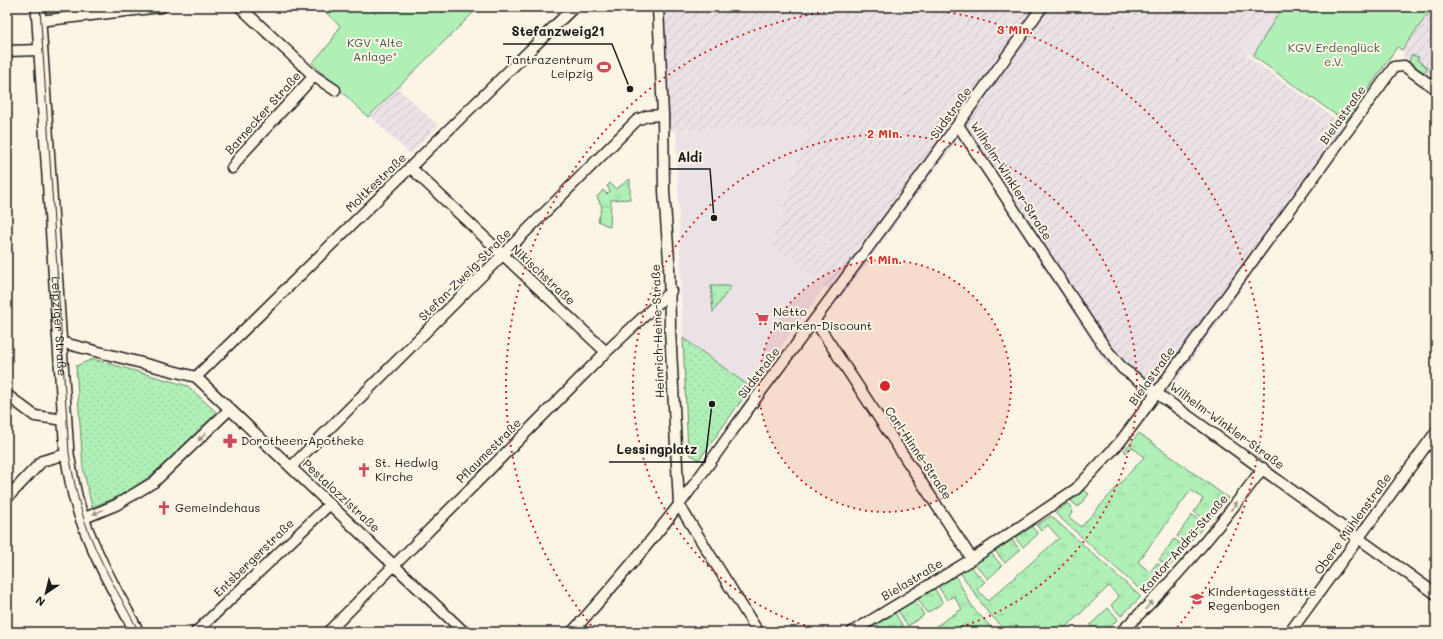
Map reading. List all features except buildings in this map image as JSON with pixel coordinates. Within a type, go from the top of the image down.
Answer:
[{"type":"street","name":"Leipziger Straße","points":[[38,7],[65,420],[72,482],[82,519],[97,557],[137,632]]},
{"type":"street","points":[[39,21],[161,7]]},
{"type":"street","name":"Barnecker Straße","points":[[240,7],[314,76],[335,90]]},
{"type":"street","name":"Moltkestraße","points":[[196,377],[574,7]]},
{"type":"street","name":"Heinrich-Heine-Straße","points":[[658,7],[663,115],[664,191],[671,292],[670,337],[679,505],[758,632]]},
{"type":"street","name":"Südstraße","points":[[572,632],[620,579],[679,505],[770,379],[815,321],[958,125],[1042,7]]},
{"type":"street","points":[[7,51],[40,50]]},
{"type":"street","name":"Bielastraße","points":[[852,632],[972,559],[1076,489],[1120,442],[1290,212],[1394,67],[1404,66],[1436,89]]},
{"type":"street","name":"Barnecker Straße","points":[[232,168],[242,154],[314,76]]},
{"type":"street","name":"Stefan-Zweig-Straße","points":[[291,467],[637,120],[648,116],[663,115]]},
{"type":"street","name":"Wilhelm-Winkler-Straße","points":[[958,125],[1106,349],[1123,369],[1263,468],[1436,594]]},
{"type":"street","name":"Nikischstraße","points":[[410,167],[606,352]]},
{"type":"street","name":"Pflaumestraße","points":[[328,632],[606,352],[671,292]]},
{"type":"street","name":"Carl-Hinné-Straße","points":[[815,321],[972,559]]},
{"type":"street","name":"Pestalozzistraße","points":[[60,342],[196,377],[464,632]]},
{"type":"street","points":[[7,395],[35,416],[65,420]]},
{"type":"street","points":[[82,519],[116,505],[154,482],[230,409]]},
{"type":"street","name":"Obere Mühlenstraße","points":[[1290,632],[1436,432]]},
{"type":"street","points":[[7,498],[42,461],[68,454]]},
{"type":"street","name":"Kantor-Andrä-Straße","points":[[1121,632],[1142,612],[1220,524],[1263,468]]},
{"type":"street","name":"Entsbergerstraße","points":[[196,632],[330,504]]},
{"type":"shaded area","points":[[654,7],[1272,7],[1240,51],[1353,131],[1160,404],[1107,365],[959,138],[840,299],[789,257],[775,250],[773,238],[808,127],[663,131]]},
{"type":"shaded area","points":[[1271,7],[1282,7],[1253,56],[1248,53],[1177,154],[1141,188]]},
{"type":"shaded area","points":[[1433,7],[1436,7],[1436,81],[1405,59],[1402,50]]},
{"type":"shaded area","points":[[398,88],[438,126],[410,154],[370,116]]},
{"type":"shaded area","points":[[808,126],[773,238],[775,250],[789,257],[826,285],[751,388],[683,338],[676,131]]},
{"type":"green space","name":"KGV \"Alte Anlage\"","points":[[320,7],[479,7],[368,117],[312,63],[331,42],[340,26]]},
{"type":"green space","name":"KGV Erdenglück e.V.","points":[[1282,7],[1433,7],[1402,50],[1397,47],[1346,122],[1253,56]]},
{"type":"green space","points":[[1411,55],[1419,57],[1417,60],[1428,68],[1423,72],[1409,62]]},
{"type":"green space","points":[[630,179],[630,199],[611,200],[610,227],[598,221],[602,207],[597,197],[603,190],[607,194],[610,191],[607,186],[610,183],[616,189]]},
{"type":"green space","points":[[711,286],[731,286],[713,312]]},
{"type":"green space","points":[[683,338],[749,386],[749,390],[699,460],[688,453]]},
{"type":"green space","points":[[93,359],[188,386],[217,413],[172,458],[147,478],[121,495],[92,507],[83,468],[76,366]]},
{"type":"green space","points":[[1139,433],[1228,498],[1207,522],[1194,512],[1203,499],[1191,490],[1138,562],[1150,572],[1157,563],[1166,570],[1146,595],[1055,513],[1068,503],[1072,507],[1071,509],[1073,512],[1069,517],[1081,527],[1144,457],[1132,447],[1126,453],[1124,451]]},
{"type":"green space","points":[[1084,490],[1089,494],[1078,507],[1071,501]]},
{"type":"green space","points":[[1192,515],[1205,525],[1188,544],[1177,536]]},
{"type":"green space","points":[[1051,516],[1141,597],[1121,616],[1111,605],[1119,597],[1109,586],[1061,632],[1007,632],[986,610],[960,572],[970,566],[985,582],[977,589],[988,601],[1059,538],[1048,525],[1041,531],[1036,525]]},
{"type":"green space","points":[[1032,527],[1038,534],[1023,547],[1015,538]]},
{"type":"green space","points":[[1174,539],[1185,547],[1169,567],[1159,560]]},
{"type":"green space","points":[[1012,540],[1020,550],[1005,563],[995,551]]},
{"type":"green space","points":[[991,553],[1002,566],[988,579],[974,563]]},
{"type":"green space","points":[[955,575],[973,608],[996,632],[927,632],[962,609],[954,596],[947,600],[938,586]]},
{"type":"green space","points":[[934,588],[943,603],[927,613],[918,599]]},
{"type":"green space","points":[[915,600],[924,615],[908,626],[898,611]]},
{"type":"green space","points":[[1108,608],[1118,619],[1105,632],[1096,632],[1090,625]]},
{"type":"green space","points":[[895,613],[904,628],[898,632],[883,632],[877,624]]},
{"type":"tram line","points":[[40,7],[69,453],[79,503],[89,534],[102,563],[139,632]]},
{"type":"place","name":"Tantrazentrum Leipzig","points":[[604,67]]},
{"type":"place","name":"Stefanzweig21","points":[[630,89]]},
{"type":"place","name":"Aldi","points":[[714,218]]},
{"type":"place","name":"Netto Marken-Discount","points":[[762,319]]},
{"type":"place","name":"Lessingplatz","points":[[712,404]]},
{"type":"place","name":"Dorotheen-Apotheke","points":[[230,441]]},
{"type":"place","name":"St. Hedwig Kirche","points":[[364,470]]},
{"type":"place","name":"Gemeindehaus","points":[[164,508]]},
{"type":"place","name":"Kindertagesstätte Regenbogen","points":[[1197,599]]}]
